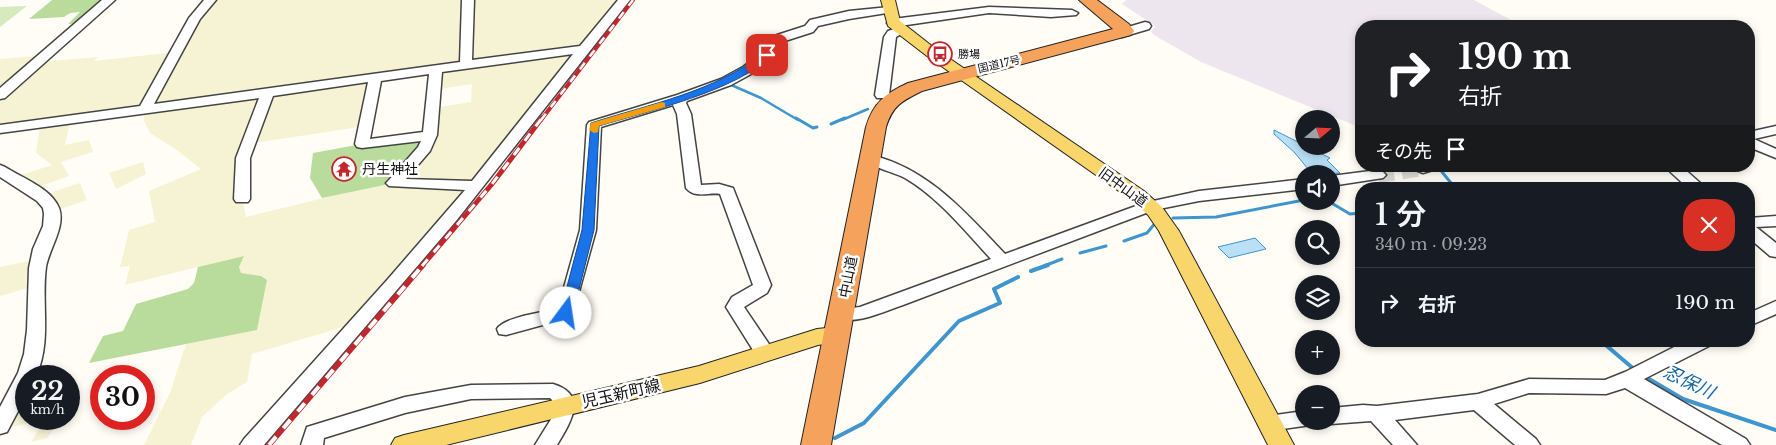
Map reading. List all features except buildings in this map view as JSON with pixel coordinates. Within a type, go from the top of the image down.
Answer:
[{"type":"highway","points":[[1087,0],[1123,28],[1125,32],[1122,33]]},
{"type":"highway","name":"国道17号","points":[[882,102],[915,87],[962,73],[1122,33]]},
{"type":"highway","name":"中山道","points":[[816,445],[882,102]]},
{"type":"main road","name":"旧中山道","points":[[893,16],[962,73],[1150,206],[1169,231],[1281,445]]},
{"type":"main road","name":"児玉新町線","points":[[404,445],[700,374],[817,337],[839,324]]},
{"type":"street","points":[[0,95],[109,0]]},
{"type":"street","points":[[144,110],[195,18],[210,0]]},
{"type":"street","points":[[466,65],[468,0]]},
{"type":"street","points":[[251,445],[412,262],[476,186],[583,49],[624,0]]},
{"type":"street","points":[[506,329],[515,324],[566,313],[588,230],[594,125],[682,98],[726,82],[748,70],[767,55],[781,38],[809,29],[814,23],[849,15],[893,16],[989,10],[1042,14],[1072,12]]},
{"type":"street","points":[[882,102],[893,16]]},
{"type":"street","points":[[1122,33],[1145,26]]},
{"type":"street","points":[[0,129],[583,49]]},
{"type":"street","points":[[436,69],[430,136],[425,148],[394,182],[476,186]]},
{"type":"street","points":[[375,78],[362,144],[430,136]]},
{"type":"street","points":[[242,198],[243,158],[267,92]]},
{"type":"street","points":[[682,98],[679,103],[684,114],[694,188],[701,190],[720,188],[727,191],[762,285],[760,290],[738,301],[735,307],[765,353]]},
{"type":"street","points":[[1755,135],[1776,130]]},
{"type":"street","points":[[1755,145],[1776,154]]},
{"type":"street","points":[[871,159],[892,165],[939,194],[1003,262]]},
{"type":"street","points":[[0,170],[48,203],[54,218],[40,254],[35,282],[34,353],[28,372],[0,426]]},
{"type":"street","points":[[1678,172],[1690,182]]},
{"type":"street","points":[[1340,180],[1378,176]]},
{"type":"street","points":[[839,324],[855,314],[1003,262],[1150,206],[1240,191],[1295,185]]},
{"type":"street","points":[[1755,222],[1776,221]]},
{"type":"street","points":[[1755,235],[1776,252]]},
{"type":"street","points":[[1755,317],[1776,307]]},
{"type":"street","points":[[1340,415],[1377,414],[1478,402],[1529,386],[1606,386],[1635,376],[1691,347]]},
{"type":"street","points":[[1635,376],[1636,384],[1739,445]]},
{"type":"street","points":[[312,445],[314,432],[405,405],[448,395],[471,392],[553,391],[562,396],[563,417],[546,445]]},
{"type":"street","points":[[1478,402],[1528,445]]},
{"type":"street","points":[[1377,414],[1406,445]]},
{"type":"street","points":[[1269,423],[1295,420]]},
{"type":"shaded area","points":[[210,0],[624,0],[360,322],[252,354],[247,382],[227,394],[202,417],[191,445],[144,445],[152,430],[155,430],[155,423],[170,393],[186,344],[257,330],[267,280],[261,276],[241,273],[239,267],[243,256],[125,285],[130,266],[120,267],[129,230],[155,222],[149,191],[201,169],[177,150],[150,133],[144,121],[144,110],[0,129],[0,59],[47,55],[40,62],[98,57],[94,61],[176,52]],"holes":[[[436,70],[434,90],[472,84],[471,102],[433,108],[416,160],[394,183],[356,190],[246,217],[242,199],[248,144],[366,126],[375,78]]]},
{"type":"shaded area","points":[[1126,0],[1474,0],[1511,20],[1355,20],[1355,126],[1340,119],[1340,110],[1317,110],[1201,62],[1154,35],[1151,32],[1155,26],[1122,4]]},
{"type":"shaded area","points":[[70,122],[65,145],[89,140],[93,152],[61,162],[69,176],[30,190],[12,178],[52,165],[36,153],[40,126]]},
{"type":"shaded area","points":[[143,162],[146,174],[116,189],[109,173]]},
{"type":"shaded area","points":[[80,183],[87,200],[52,212],[40,196]]},
{"type":"shaded area","points":[[39,259],[35,286],[0,296],[0,267]]},
{"type":"shaded area","points":[[10,406],[15,406],[15,426],[0,429]]},
{"type":"shaded area","points":[[39,430],[53,430],[47,438],[31,442]]},
{"type":"green space","points":[[52,0],[109,0],[84,23],[68,24],[80,12],[70,13],[64,17],[29,19]]},
{"type":"green space","points":[[27,6],[0,27],[0,7]]},
{"type":"green space","points":[[430,135],[394,183],[322,198],[310,178],[313,153]]},
{"type":"green space","points":[[244,256],[239,267],[241,273],[261,276],[267,280],[257,330],[89,363],[103,336],[123,331],[136,304],[188,289],[194,283],[198,267]]},
{"type":"water","points":[[1274,130],[1295,140],[1295,153],[1274,134]]},
{"type":"water","points":[[1297,155],[1324,155],[1330,158],[1327,160],[1332,165],[1305,165]]},
{"type":"water","points":[[1255,238],[1266,249],[1229,258],[1218,247]]},
{"type":"waterway","points":[[729,84],[761,98],[798,120]]},
{"type":"waterway","points":[[842,120],[868,109]]},
{"type":"waterway","points":[[796,118],[813,128],[817,127]]},
{"type":"waterway","points":[[831,124],[845,118]]},
{"type":"waterway","name":"忍保川","points":[[1442,172],[1450,182]]},
{"type":"waterway","points":[[1173,218],[1216,217],[1295,202]]},
{"type":"waterway","points":[[1340,208],[1350,214],[1355,214]]},
{"type":"waterway","points":[[1124,241],[1147,233],[1156,222]]},
{"type":"waterway","points":[[1080,253],[1106,246]]},
{"type":"waterway","points":[[1044,266],[1062,259]]},
{"type":"waterway","points":[[1031,271],[1048,265]]},
{"type":"waterway","points":[[835,438],[864,423],[959,321],[1000,303],[994,289],[1018,277]]},
{"type":"waterway","name":"忍保川","points":[[1608,347],[1635,370]]},
{"type":"waterway","name":"忍保川","points":[[1644,376],[1683,399],[1776,430]]},
{"type":"tunnel","points":[[1378,175],[1397,172]]},
{"type":"railway","points":[[541,120],[633,0]]},
{"type":"railway","points":[[422,266],[492,184],[542,118]]},
{"type":"railway","points":[[269,445],[423,265]]},
{"type":"slow traffic","points":[[594,130],[594,125],[662,105]]},
{"type":"place","name":"勝場","points":[[940,54]]},
{"type":"place","name":"丹生神社","points":[[344,169]]},
{"type":"route","points":[[566,313],[588,230],[594,125],[682,98],[726,82],[759,63],[767,55]]}]
